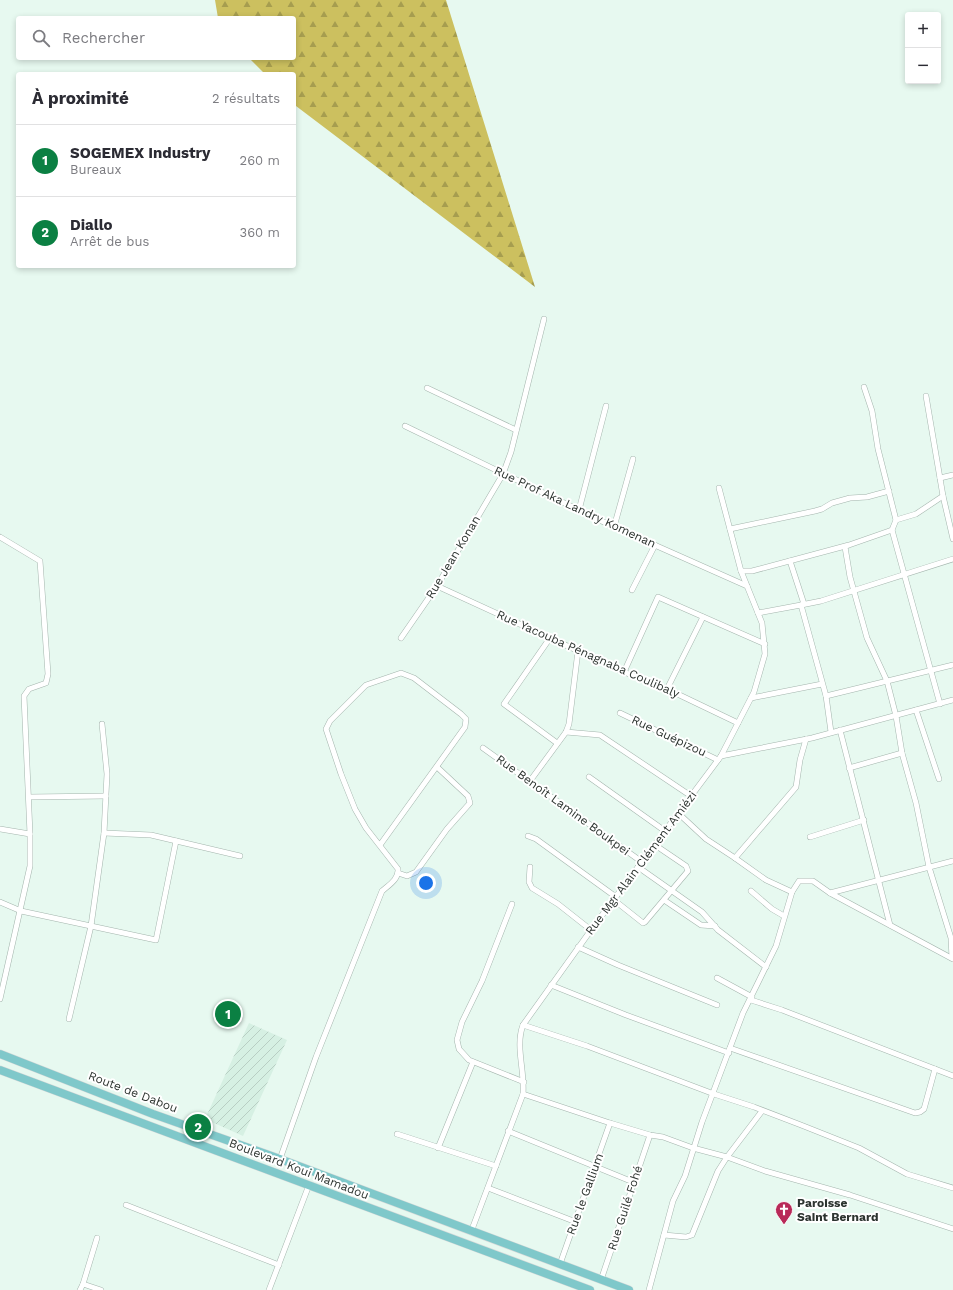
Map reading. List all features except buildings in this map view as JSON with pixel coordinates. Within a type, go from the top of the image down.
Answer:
[{"type":"main road","name":"Route de Dabou","points":[[0,1054],[153,1114],[280,1159]]},
{"type":"main road","name":"Boulevard Koui Mamadou","points":[[0,1070],[309,1185],[448,1239],[590,1290]]},
{"type":"main road","name":"Boulevard Koui Mamadou","points":[[280,1159],[471,1232],[629,1290]]},
{"type":"street","name":"Rue Jean Konan","points":[[401,638],[437,586],[503,474],[516,430],[544,319]]},
{"type":"street","points":[[864,387],[872,411],[878,449],[896,520],[892,530],[940,704]]},
{"type":"street","points":[[428,388],[516,430]]},
{"type":"street","points":[[926,396],[943,496],[951,524],[953,539]]},
{"type":"street","points":[[579,510],[606,406]]},
{"type":"street","name":"Rue Prof Aka Landry Komenan","points":[[405,426],[614,527],[747,586]]},
{"type":"street","points":[[614,527],[633,459]]},
{"type":"street","points":[[940,478],[953,475]]},
{"type":"street","name":"Rue Mgr Alain Clément Amiézi","points":[[471,1232],[523,1094],[524,1082],[519,1035],[523,1025],[578,947],[720,758],[751,698],[761,671],[765,644],[762,623],[741,571],[719,488]]},
{"type":"street","points":[[730,529],[815,512],[832,503],[850,498],[867,497],[889,492]]},
{"type":"street","points":[[896,520],[916,514],[943,496]]},
{"type":"street","points":[[741,571],[752,571],[844,547],[892,530]]},
{"type":"street","points":[[0,537],[38,558],[41,564],[48,679],[46,683],[29,689],[24,696],[29,797],[30,866],[0,999]]},
{"type":"street","points":[[632,590],[655,545]]},
{"type":"street","points":[[844,547],[854,591],[868,638],[887,681],[896,716],[902,753],[916,803],[930,867],[952,938],[953,958]]},
{"type":"street","points":[[790,560],[826,696],[831,732]]},
{"type":"street","points":[[758,612],[821,601],[953,560]]},
{"type":"street","name":"Rue Yacouba Pénagnaba Coulibaly","points":[[437,586],[624,672],[667,689],[738,723]]},
{"type":"street","points":[[624,672],[658,597],[765,644]]},
{"type":"street","points":[[667,689],[703,617]]},
{"type":"street","points":[[550,638],[504,704],[558,743]]},
{"type":"street","points":[[530,781],[566,732],[569,724],[578,651]]},
{"type":"street","points":[[826,696],[953,665]]},
{"type":"street","points":[[280,1159],[316,1057],[379,898],[382,891],[398,876],[398,869],[366,828],[348,793],[326,733],[326,729],[330,722],[366,685],[401,673],[408,674],[461,714],[466,719],[465,727],[380,845]]},
{"type":"street","points":[[751,698],[822,684]]},
{"type":"street","points":[[720,758],[806,739],[953,700]]},
{"type":"street","points":[[916,710],[939,779]]},
{"type":"street","name":"Rue Guépizou","points":[[620,713],[720,758]]},
{"type":"street","points":[[69,1019],[91,926],[104,833],[106,774],[102,724]]},
{"type":"street","points":[[840,730],[890,925]]},
{"type":"street","points":[[566,732],[600,735],[691,796]]},
{"type":"street","points":[[735,858],[796,787],[800,760],[806,739]]},
{"type":"street","name":"Rue Benoît Lamine Boukpei","points":[[483,748],[642,862]]},
{"type":"street","points":[[849,768],[902,753]]},
{"type":"street","points":[[398,873],[407,876],[416,872],[447,829],[470,803],[468,796],[436,767]]},
{"type":"street","points":[[589,777],[665,831]]},
{"type":"street","points":[[29,797],[106,796]]},
{"type":"street","points":[[678,813],[706,839],[766,880],[792,892]]},
{"type":"street","points":[[810,837],[864,820]]},
{"type":"street","points":[[0,829],[30,834]]},
{"type":"street","points":[[104,833],[151,835],[240,856]]},
{"type":"street","points":[[528,836],[536,839],[615,898],[643,923],[649,919],[688,869],[686,866],[654,845]]},
{"type":"street","points":[[0,902],[21,911],[156,940],[176,841]]},
{"type":"street","points":[[830,893],[953,861]]},
{"type":"street","points":[[530,867],[529,882],[532,888],[558,904],[591,930]]},
{"type":"street","points":[[638,867],[702,912],[715,926],[766,967]]},
{"type":"street","points":[[649,1290],[673,1201],[685,1176],[743,1013],[776,946],[792,892],[799,881],[813,881],[830,893],[953,958]]},
{"type":"street","points":[[751,891],[772,909],[784,916]]},
{"type":"street","points":[[664,900],[701,925],[715,926]]},
{"type":"street","points":[[512,904],[482,981],[462,1022],[457,1040],[463,1055],[473,1062],[524,1082]]},
{"type":"street","points":[[578,947],[618,965],[717,1005]]},
{"type":"street","points":[[717,978],[751,998],[953,1076]]},
{"type":"street","points":[[551,985],[626,1015],[915,1113],[920,1112],[924,1108],[935,1069]]},
{"type":"street","points":[[523,1025],[587,1046],[762,1111],[859,1148],[907,1174],[953,1188]]},
{"type":"street","points":[[438,1148],[473,1062]]},
{"type":"street","points":[[523,1094],[610,1123],[650,1135],[663,1137],[694,1148],[727,1157],[765,1171],[850,1195],[953,1229]]},
{"type":"street","points":[[664,1235],[686,1237],[692,1235],[718,1171],[762,1111]]},
{"type":"street","name":"Rue le Gallium","points":[[560,1264],[610,1123]]},
{"type":"street","points":[[508,1132],[633,1182]]},
{"type":"street","points":[[397,1134],[496,1166]]},
{"type":"street","name":"Rue Guilé Fohé","points":[[601,1280],[650,1135]]},
{"type":"street","points":[[269,1290],[309,1185]]},
{"type":"street","points":[[488,1188],[576,1222]]},
{"type":"street","points":[[126,1205],[279,1264]]},
{"type":"street","points":[[80,1290],[97,1238]]},
{"type":"street","points":[[83,1284],[102,1290]]},
{"type":"shaded area","points":[[249,1023],[287,1040],[243,1136],[205,1119]]},
{"type":"green space","points":[[215,0],[446,0],[535,287],[296,106],[296,72],[263,72],[251,60],[296,60],[296,16],[218,16]]},
{"type":"place","name":"SOGEMEX Industry","points":[[228,1014]]},
{"type":"place","name":"Diallo","points":[[198,1127]]},
{"type":"place","name":"Paroisse Saint Bernard","points":[[784,1225]]}]
